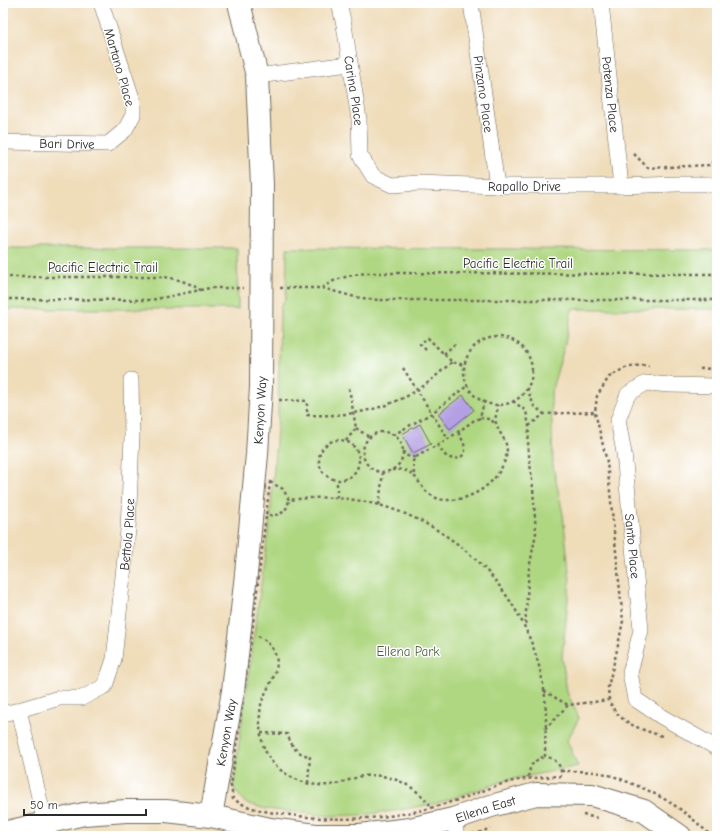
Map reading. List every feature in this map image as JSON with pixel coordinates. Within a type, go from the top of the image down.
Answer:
[{"type":"street","name":"Martano Place","points":[[101,3],[133,101],[133,115],[126,130]]},
{"type":"street","name":"Kenyon Way","points":[[211,816],[233,691],[246,574],[257,454],[261,387],[262,185],[257,76],[239,3]]},
{"type":"street","name":"Carina Place","points":[[339,3],[344,25],[359,120],[360,155],[373,176]]},
{"type":"street","name":"Pinzano Place","points":[[471,3],[497,186]]},
{"type":"street","name":"Potenza Place","points":[[601,3],[621,186]]},
{"type":"street","points":[[257,76],[349,64]]},
{"type":"street","name":"Bari Drive","points":[[3,142],[108,144],[126,130]]},
{"type":"street","name":"Rapallo Drive","points":[[373,176],[392,185],[419,183],[497,186],[621,186],[677,184],[706,184],[717,186]]},
{"type":"street","name":"Bettola Place","points":[[19,710],[59,698],[82,698],[105,686],[114,659],[128,530],[132,437],[131,380]]},
{"type":"street","name":"Santo Place","points":[[717,386],[646,383],[628,394],[618,420],[624,453],[641,630],[630,673],[634,699],[662,717],[717,748]]},
{"type":"street","points":[[3,714],[19,710],[45,823]]},
{"type":"street","name":"Ellena East","points":[[3,833],[84,814],[126,811],[166,811],[211,816],[270,829],[323,835],[360,835],[410,829],[460,830],[491,806],[536,794],[592,795],[644,811],[680,836]]},
{"type":"path","points":[[631,152],[648,168],[709,165],[717,158]]},
{"type":"path","name":"Pacific Electric Trail","points":[[322,288],[329,282],[349,275],[367,273],[717,274]]},
{"type":"path","name":"Pacific Electric Trail","points":[[3,277],[163,277],[176,278],[200,290]]},
{"type":"path","points":[[3,299],[151,300],[210,288],[235,288]]},
{"type":"path","name":"Pacific Electric Trail","points":[[277,288],[322,288],[355,297],[378,300],[717,300]]},
{"type":"path","points":[[495,336],[506,337],[517,342],[526,350],[531,360],[533,371],[531,382],[525,392],[513,401],[506,404],[498,405],[484,402],[475,396],[467,385],[464,377],[464,366],[467,355],[474,346],[484,339],[495,336]]},
{"type":"path","points":[[426,350],[420,344],[428,338],[452,362],[464,366]]},
{"type":"path","points":[[444,354],[457,342]]},
{"type":"path","points":[[275,400],[307,401],[307,415],[329,416],[353,414],[386,406],[416,391],[452,362]]},
{"type":"path","points":[[403,368],[416,391],[448,439]]},
{"type":"path","points":[[392,435],[432,413],[467,385]]},
{"type":"path","points":[[349,388],[356,428],[369,437]]},
{"type":"path","points":[[527,388],[534,406],[544,414]]},
{"type":"path","points":[[513,401],[526,411],[529,426],[528,447],[536,533],[529,569],[525,626]]},
{"type":"path","points":[[480,418],[484,402]]},
{"type":"path","points":[[495,423],[498,405]]},
{"type":"path","points":[[529,426],[544,414],[595,412],[607,462],[623,621],[608,687],[609,700],[618,714],[628,724],[664,736]]},
{"type":"path","points":[[480,418],[489,419],[495,423],[504,439],[506,456],[498,474],[482,489],[464,498],[439,499],[425,491],[414,475],[401,469],[383,472],[374,471],[365,462],[363,456],[365,442],[369,437],[375,434],[382,432],[392,435],[400,442],[405,455],[416,457],[448,439],[473,421],[480,418]]},
{"type":"path","points":[[346,441],[356,428]]},
{"type":"path","points":[[438,445],[449,458],[460,458],[465,450],[458,432]]},
{"type":"path","points":[[339,439],[346,441],[352,444],[359,456],[357,469],[348,478],[337,480],[330,478],[325,474],[319,463],[321,449],[332,441],[339,439]]},
{"type":"path","points":[[392,470],[401,461],[403,455],[402,448]]},
{"type":"path","points":[[414,475],[414,461],[416,457]]},
{"type":"path","points":[[379,505],[383,472]]},
{"type":"path","points":[[270,475],[267,515],[231,786],[234,799],[242,805],[279,814],[354,819],[390,816],[462,799],[495,786],[528,778],[561,776],[561,771],[559,765],[554,759],[545,756],[535,760],[530,766],[528,778]]},
{"type":"path","points":[[337,480],[337,498]]},
{"type":"path","points":[[267,515],[276,516],[286,511],[289,500],[283,489],[270,482]]},
{"type":"path","points":[[289,500],[337,498],[359,500],[394,509],[433,527],[452,538],[472,554],[500,585],[519,613],[536,654],[546,706],[545,756]]},
{"type":"path","points":[[252,633],[266,641],[275,653],[277,665],[262,704],[260,719],[262,743],[272,763],[281,772],[291,778],[308,783],[330,785],[363,776],[386,777],[403,783],[414,790],[431,807]]},
{"type":"path","points":[[544,691],[568,705],[609,700]]},
{"type":"path","points":[[546,729],[568,705]]},
{"type":"path","points":[[261,734],[287,734],[291,745],[295,750],[304,755],[310,756],[308,783]]},
{"type":"path","points":[[582,815],[603,819]]},
{"type":"path","points":[[460,830],[482,832],[493,826]]},
{"type":"green space","points":[[3,248],[237,248],[238,309],[3,309]]},
{"type":"green space","name":"Ellena Park","points":[[287,248],[717,250],[717,309],[572,309],[564,348],[551,392],[553,466],[563,514],[570,581],[562,657],[567,692],[579,718],[567,741],[578,766],[504,781],[438,803],[362,815],[331,816],[266,809],[245,803],[233,787],[270,519],[278,417],[280,308],[286,297]]},
{"type":"building","points":[[463,395],[474,410],[450,429],[438,414]]},
{"type":"building","points":[[420,424],[431,444],[413,453],[402,434]]}]
